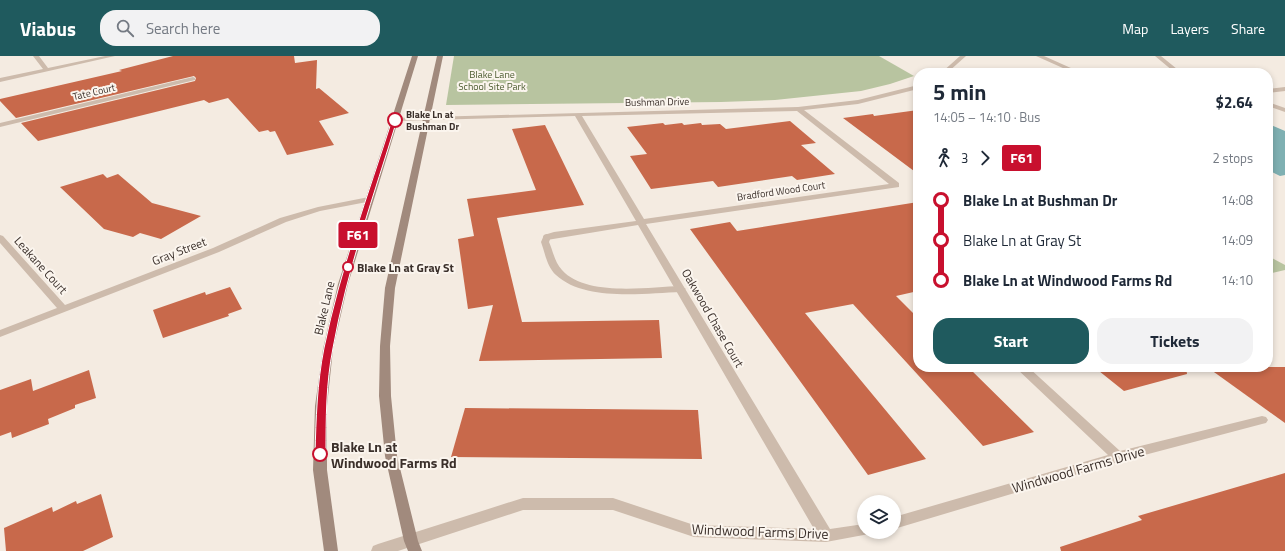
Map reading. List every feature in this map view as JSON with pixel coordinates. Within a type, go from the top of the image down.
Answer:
[{"type":"main road","name":"Blake Lane","points":[[331,551],[320,470],[321,406],[328,349],[343,284],[415,56]]},
{"type":"main road","points":[[413,546],[391,456],[385,396],[385,346],[390,288],[440,56]]},
{"type":"street","points":[[36,56],[47,70]]},
{"type":"street","points":[[0,80],[112,56]]},
{"type":"street","points":[[950,68],[963,56]]},
{"type":"street","points":[[1039,56],[1067,68]]},
{"type":"street","points":[[1158,56],[1173,68]]},
{"type":"street","name":"Tate Court","points":[[0,125],[193,79]]},
{"type":"street","name":"Bushman Drive","points":[[395,119],[798,109],[860,103],[913,89]]},
{"type":"street","points":[[1273,90],[1285,89]]},
{"type":"street","points":[[1273,106],[1285,110]]},
{"type":"street","name":"Bradford Wood Court","points":[[681,289],[601,290],[585,288],[570,283],[558,272],[546,242],[547,237],[896,185],[798,109]]},
{"type":"street","name":"Oakwood Chase Court","points":[[577,114],[826,536]]},
{"type":"street","name":"Gray Street","points":[[0,334],[216,250],[294,216],[318,208],[369,199]]},
{"type":"street","name":"Leakane Court","points":[[0,238],[63,309]]},
{"type":"street","points":[[1026,372],[1118,457]]},
{"type":"street","name":"Windwood Farms Drive","points":[[901,521],[1118,457],[1262,420]]},
{"type":"street","name":"Windwood Farms Drive","points":[[378,551],[413,546],[523,504],[613,504],[694,531],[826,536],[857,531]]},
{"type":"green space","name":"Blake Lane School Site Park","points":[[454,56],[879,56],[913,75],[890,84],[861,91],[775,100],[446,105]]},
{"type":"green space","points":[[1273,259],[1285,265],[1285,270],[1273,273]]},
{"type":"water","points":[[1273,126],[1285,131],[1285,175],[1280,176],[1273,172]]},
{"type":"building","points":[[173,56],[294,56],[295,63],[317,60],[316,89],[319,88],[349,113],[319,121],[334,145],[287,155],[275,131],[270,132],[268,130],[259,132],[228,98],[209,103],[204,100],[38,141],[21,123],[195,81],[196,78],[194,76],[16,118],[0,101],[0,99],[122,71],[119,70]]},
{"type":"building","points":[[913,111],[913,170],[843,118],[873,114],[874,116]]},
{"type":"building","points":[[790,121],[816,143],[801,145],[835,174],[797,180],[792,176],[718,187],[713,181],[651,189],[630,156],[647,154],[627,127],[663,123],[665,125],[682,123],[684,125],[701,123],[702,125],[720,124],[726,129]]},
{"type":"building","points":[[545,125],[584,205],[497,218],[522,322],[659,320],[662,358],[479,361],[493,305],[468,309],[458,239],[474,236],[467,199],[536,190],[512,129]]},
{"type":"building","points":[[103,174],[107,178],[118,174],[152,203],[201,216],[161,239],[140,233],[133,237],[104,229],[60,187]]},
{"type":"building","points":[[913,203],[913,292],[896,296],[913,313],[913,370],[853,304],[805,313],[926,459],[868,475],[690,229],[730,222],[737,231]]},
{"type":"building","points":[[230,287],[242,309],[228,314],[229,316],[163,338],[153,310],[205,292],[206,295]]},
{"type":"building","points":[[1273,367],[1285,367],[1285,423],[1214,372],[1273,372]]},
{"type":"building","points":[[89,370],[96,398],[75,405],[75,408],[48,419],[49,424],[12,438],[11,432],[0,436],[0,390],[31,379],[33,391]]},
{"type":"building","points":[[915,372],[973,372],[1034,432],[983,446]]},
{"type":"building","points":[[1100,372],[1187,372],[1187,374],[1124,391]]},
{"type":"building","points":[[465,408],[698,410],[702,459],[451,457]]},
{"type":"building","points":[[1285,473],[1285,551],[1061,551],[1060,547],[1142,520],[1138,516]]},
{"type":"building","points":[[101,494],[113,537],[83,551],[6,551],[4,528],[52,507],[53,512],[76,501],[77,504]]},
{"type":"bus line","name":"F61","points":[[320,454],[321,406],[328,349],[343,284],[395,120]]},
{"type":"place","name":"Blake Ln at Bushman Dr","points":[[395,120]]},
{"type":"place","name":"Blake Ln at Gray St","points":[[348,267]]},
{"type":"place","name":"Blake Ln at Windwood Farms Rd","points":[[320,454]]}]
